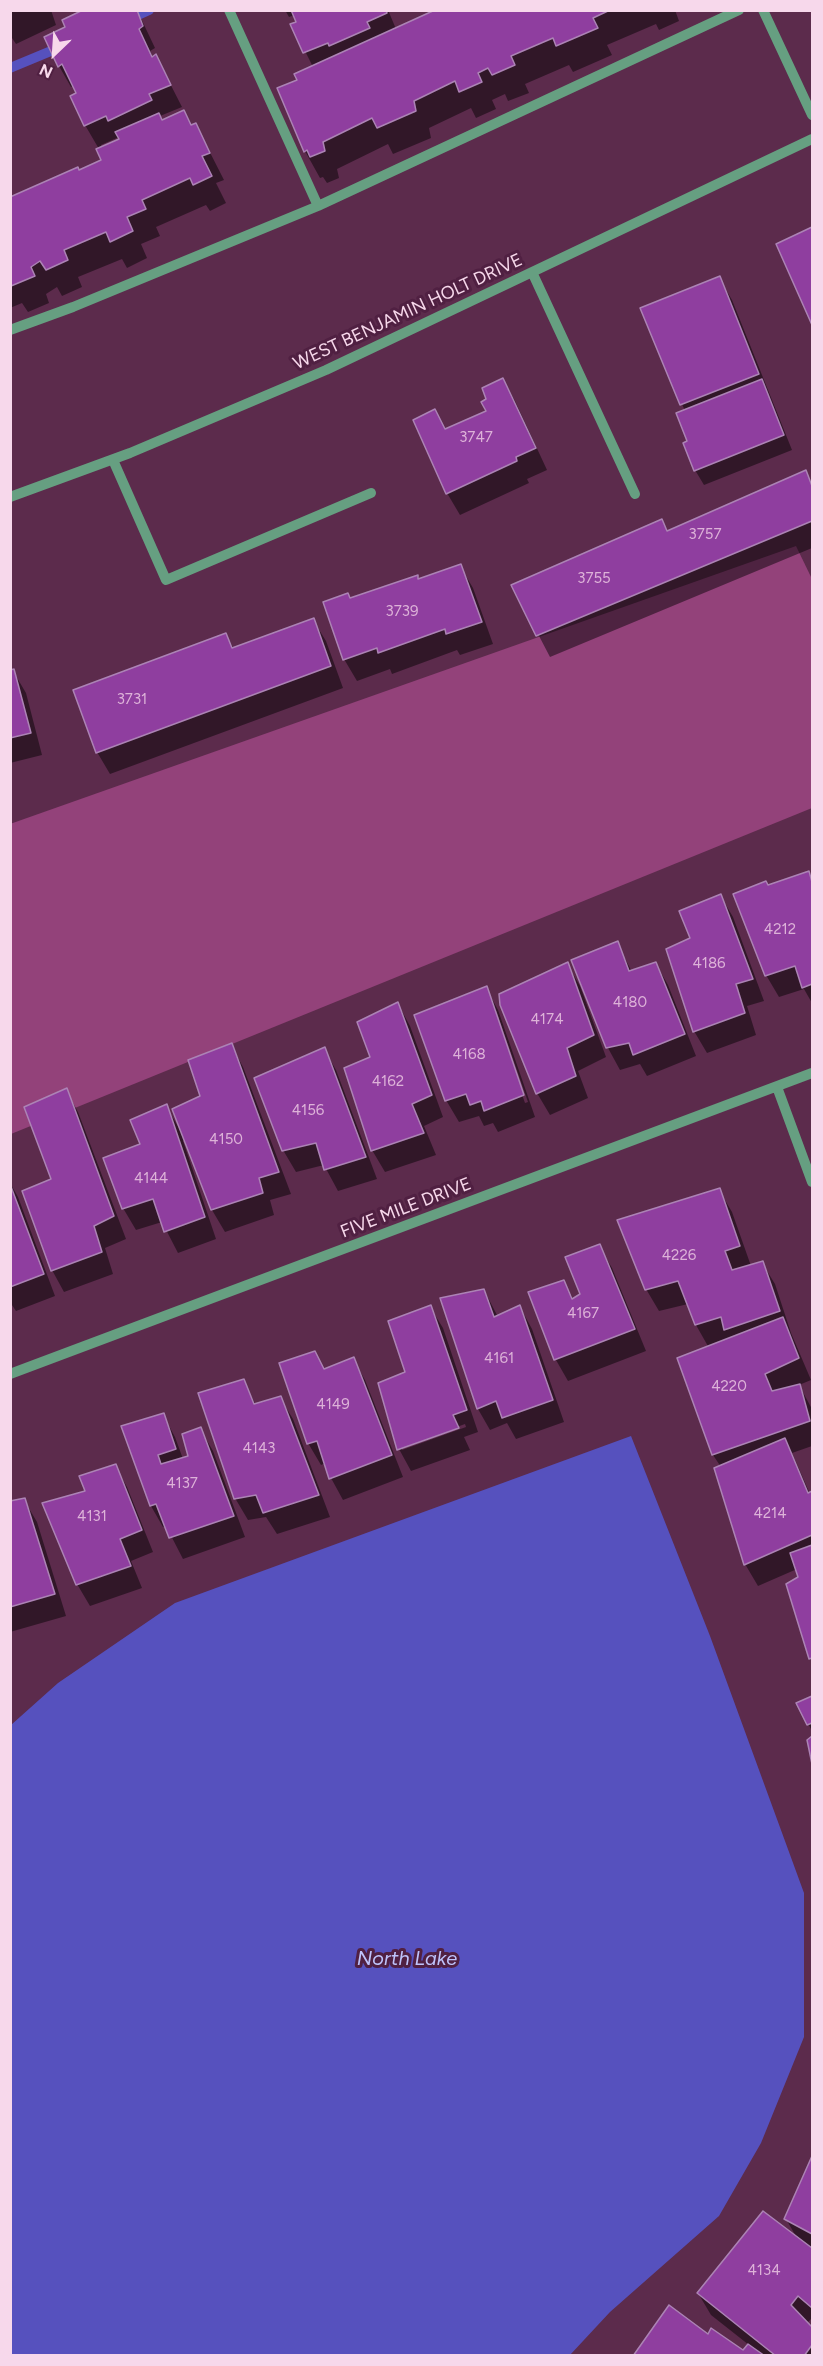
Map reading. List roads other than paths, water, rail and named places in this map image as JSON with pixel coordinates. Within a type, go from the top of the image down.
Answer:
[{"type":"street","points":[[229,10],[318,206]]},
{"type":"street","points":[[10,330],[73,307],[318,206],[739,10]]},
{"type":"street","points":[[763,10],[813,115]]},
{"type":"street","name":"WEST BENJAMIN HOLT DRIVE","points":[[10,497],[113,460],[326,370],[813,139]]},
{"type":"street","points":[[532,272],[635,494]]},
{"type":"street","points":[[113,460],[166,580],[371,493]]},
{"type":"street","name":"FIVE MILE DRIVE","points":[[10,1374],[813,1073]]},
{"type":"street","points":[[777,1087],[813,1182]]},
{"type":"water","name":"North Lake","points":[[631,1436],[710,1636],[804,1893],[804,2037],[761,2143],[719,2216],[610,2312],[570,2355],[11,2355],[11,1725],[58,1683],[175,1603]]},
{"type":"waterway","points":[[127,20],[149,10]]},
{"type":"waterway","points":[[10,68],[63,46]]}]
